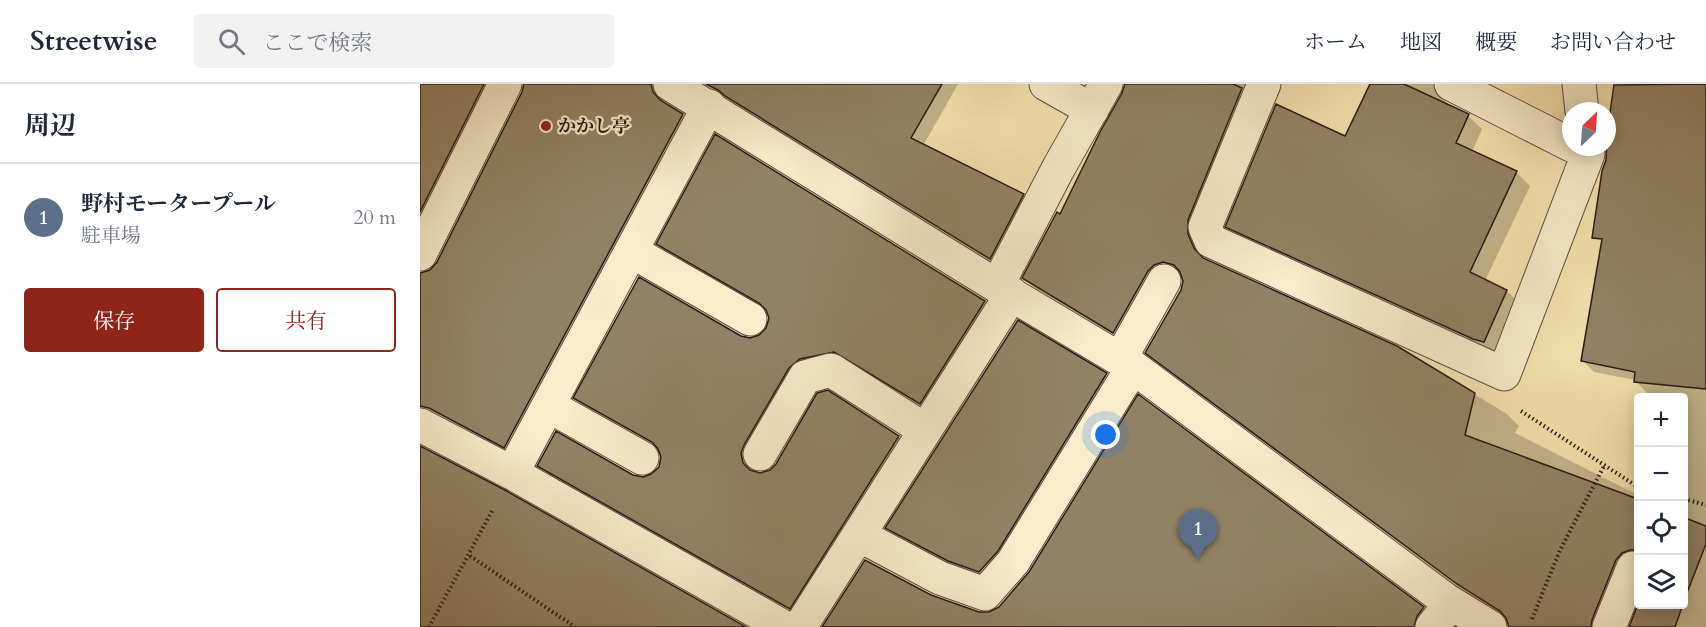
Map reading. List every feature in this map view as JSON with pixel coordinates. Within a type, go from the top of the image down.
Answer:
[{"type":"street","points":[[420,254],[505,84]]},
{"type":"street","points":[[670,84],[1127,363],[1441,615],[1490,627]]},
{"type":"street","points":[[800,627],[925,430],[1004,290],[1099,97],[1046,84]]},
{"type":"street","points":[[1264,84],[1204,227],[1211,241],[1504,374],[1577,156]]},
{"type":"street","points":[[1451,84],[1562,139]]},
{"type":"street","points":[[1579,84],[1581,102]]},
{"type":"street","points":[[512,473],[709,106]]},
{"type":"street","points":[[631,252],[750,319]]},
{"type":"street","points":[[859,535],[940,578],[985,594],[1013,562],[1127,363],[1164,281]]},
{"type":"street","points":[[760,454],[805,377],[831,370],[925,430]]},
{"type":"street","points":[[549,406],[642,458]]},
{"type":"street","points":[[420,426],[512,473],[784,627]]},
{"type":"street","points":[[1609,627],[1633,568]]},
{"type":"path","points":[[1504,374],[1521,411],[1634,485]]},
{"type":"path","points":[[1526,627],[1535,613],[1560,550],[1604,466]]},
{"type":"path","points":[[429,627],[470,556],[512,473]]},
{"type":"path","points":[[1688,500],[1706,505]]},
{"type":"path","points":[[470,556],[575,627]]},
{"type":"building","points":[[420,84],[484,84],[420,212]]},
{"type":"building","points":[[524,84],[651,84],[653,92],[660,100],[683,114],[504,448],[429,408],[420,406],[420,273],[430,270],[437,262]]},
{"type":"building","points":[[706,84],[942,84],[911,138],[1024,194],[990,259]]},
{"type":"building","points":[[1125,84],[1233,84],[1242,88],[1188,220],[1188,234],[1194,248],[1203,258],[1397,346],[1475,393],[1465,435],[1634,498],[1634,550],[1622,553],[1616,560],[1591,627],[1509,627],[1500,611],[1457,584],[1145,353],[1181,290],[1183,281],[1174,265],[1163,262],[1154,265],[1148,271],[1113,333],[1022,278],[1057,212],[1060,214]]},
{"type":"building","points":[[1370,84],[1404,84],[1469,114],[1456,143],[1517,171],[1470,272],[1507,290],[1484,342],[1225,227],[1276,104],[1345,136]]},
{"type":"building","points":[[1706,84],[1706,389],[1634,382],[1635,372],[1581,361],[1602,239],[1592,238],[1602,171],[1606,156],[1616,156],[1616,102],[1612,102],[1614,85]]},
{"type":"building","points":[[715,134],[985,301],[920,404],[834,352],[800,359],[789,368],[744,445],[741,453],[743,463],[750,470],[760,473],[770,470],[776,464],[817,393],[828,390],[899,436],[790,609],[537,466],[556,431],[633,475],[643,477],[659,467],[661,457],[652,442],[573,398],[639,277],[741,336],[750,338],[759,335],[766,328],[769,318],[766,310],[759,303],[656,244]]},
{"type":"building","points":[[1018,320],[1107,373],[998,551],[979,572],[948,561],[885,528]]},
{"type":"building","points":[[1138,394],[1424,607],[1417,616],[1414,627],[822,627],[865,560],[931,595],[979,612],[989,612],[999,607],[1029,572]]},
{"type":"building","points":[[420,446],[503,489],[746,627],[420,627]]},
{"type":"building","points":[[1688,519],[1706,526],[1706,544],[1688,590]]},
{"type":"building","points":[[1636,609],[1681,609],[1675,627],[1629,627]]},
{"type":"place","name":"かかし亭","points":[[546,126]]},
{"type":"place","name":"野村モータープール","points":[[1198,559]]}]
